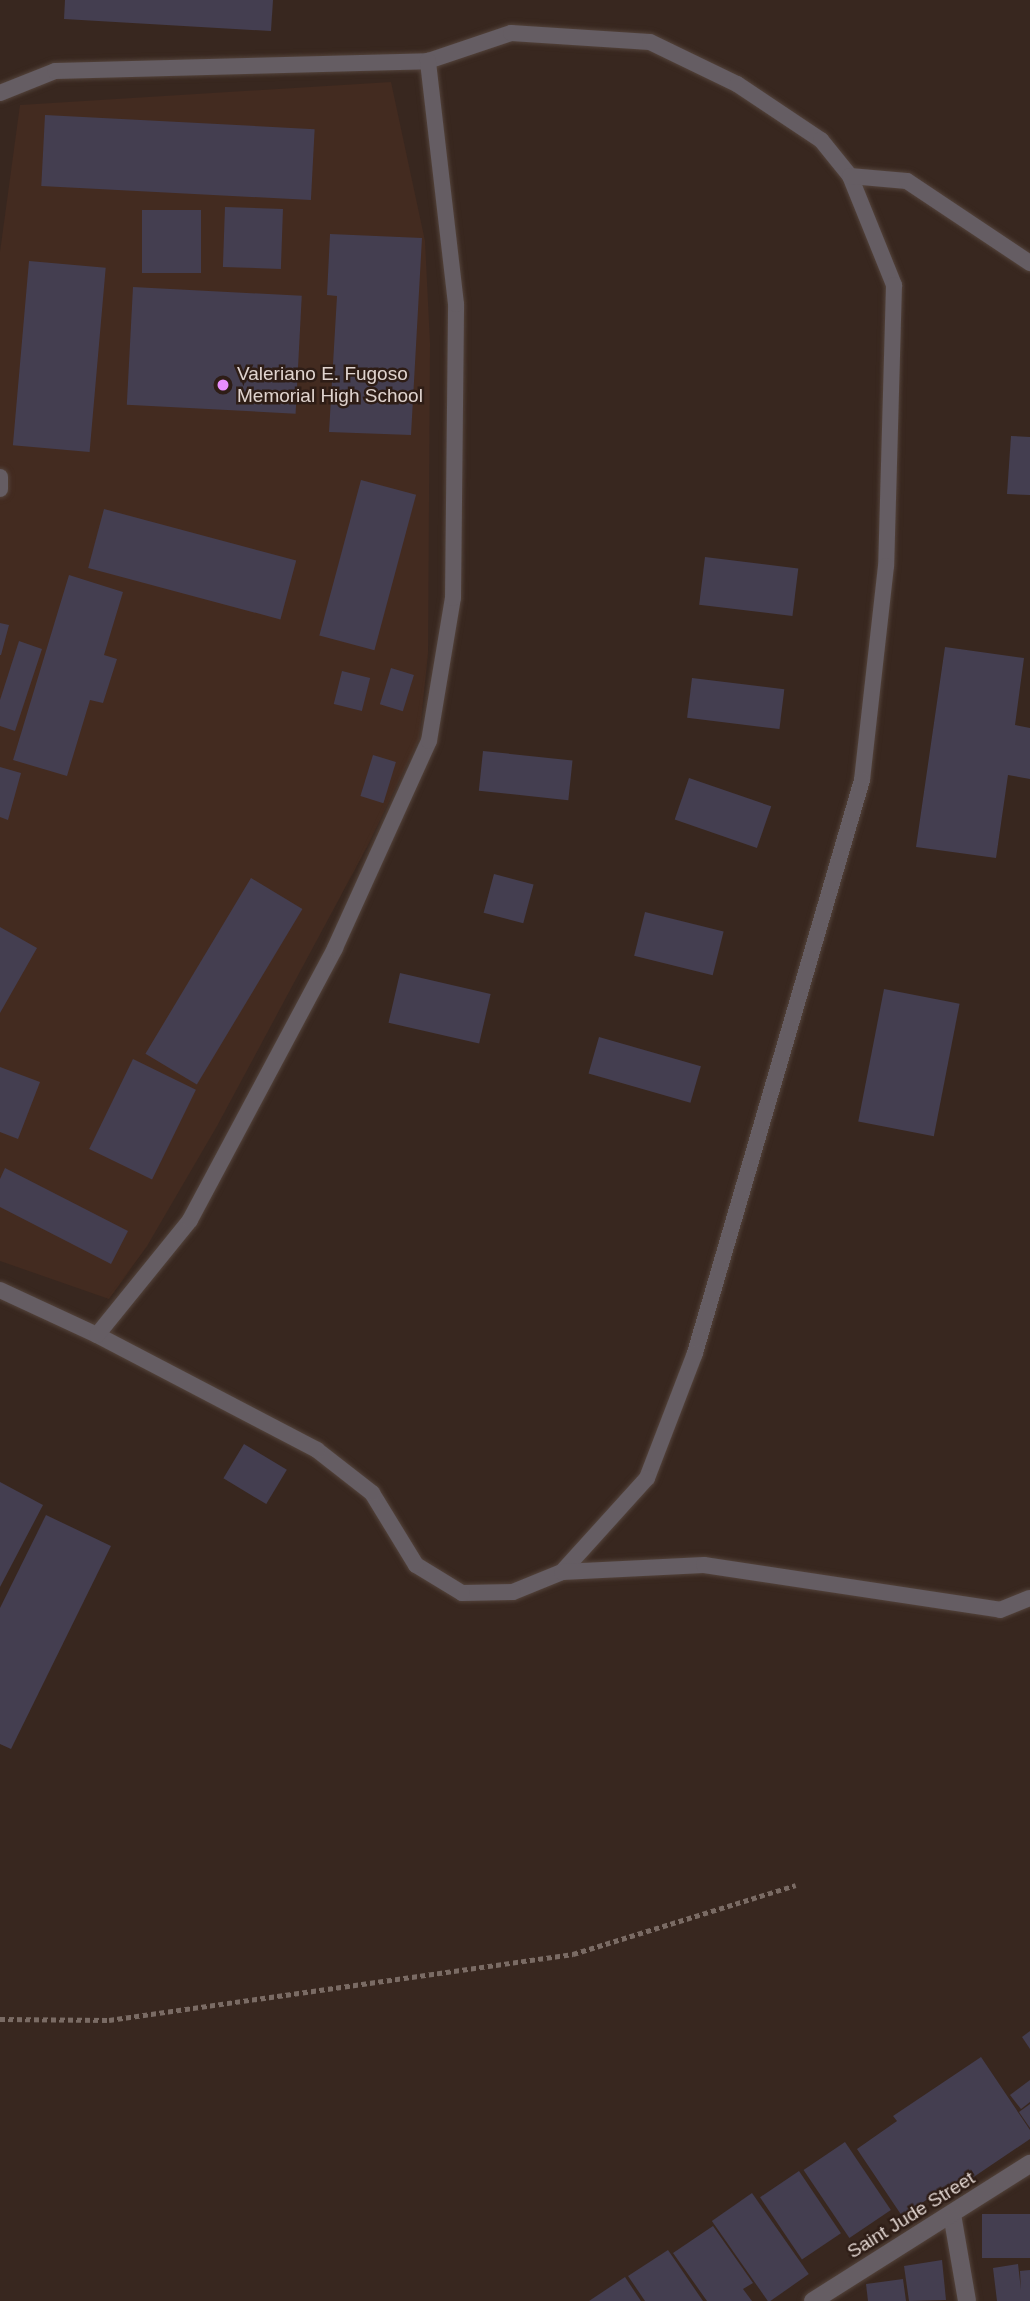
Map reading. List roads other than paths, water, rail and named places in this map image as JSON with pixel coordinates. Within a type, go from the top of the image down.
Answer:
[{"type":"street","name":"Saint Jude Street","points":[[813,2301],[1030,2164]]},
{"type":"street","points":[[952,2214],[967,2301]]},
{"type":"lane","points":[[0,93],[55,71],[428,61],[511,33],[650,42],[737,84],[821,140],[850,176],[894,285],[886,566],[862,780],[695,1353],[647,1478],[562,1572]]},
{"type":"lane","points":[[97,1335],[190,1220],[335,948],[429,741],[453,598],[456,304],[428,61]]},
{"type":"lane","points":[[850,176],[906,181],[1030,263]]},
{"type":"lane","points":[[0,477],[0,489]]},
{"type":"lane","points":[[0,1290],[97,1335],[317,1450],[372,1493],[416,1565],[462,1593],[513,1592],[562,1572],[704,1565],[1000,1610],[1030,1598]]},
{"type":"place","name":"Valeriano E. Fugoso Memorial High School","points":[[223,385]]}]
